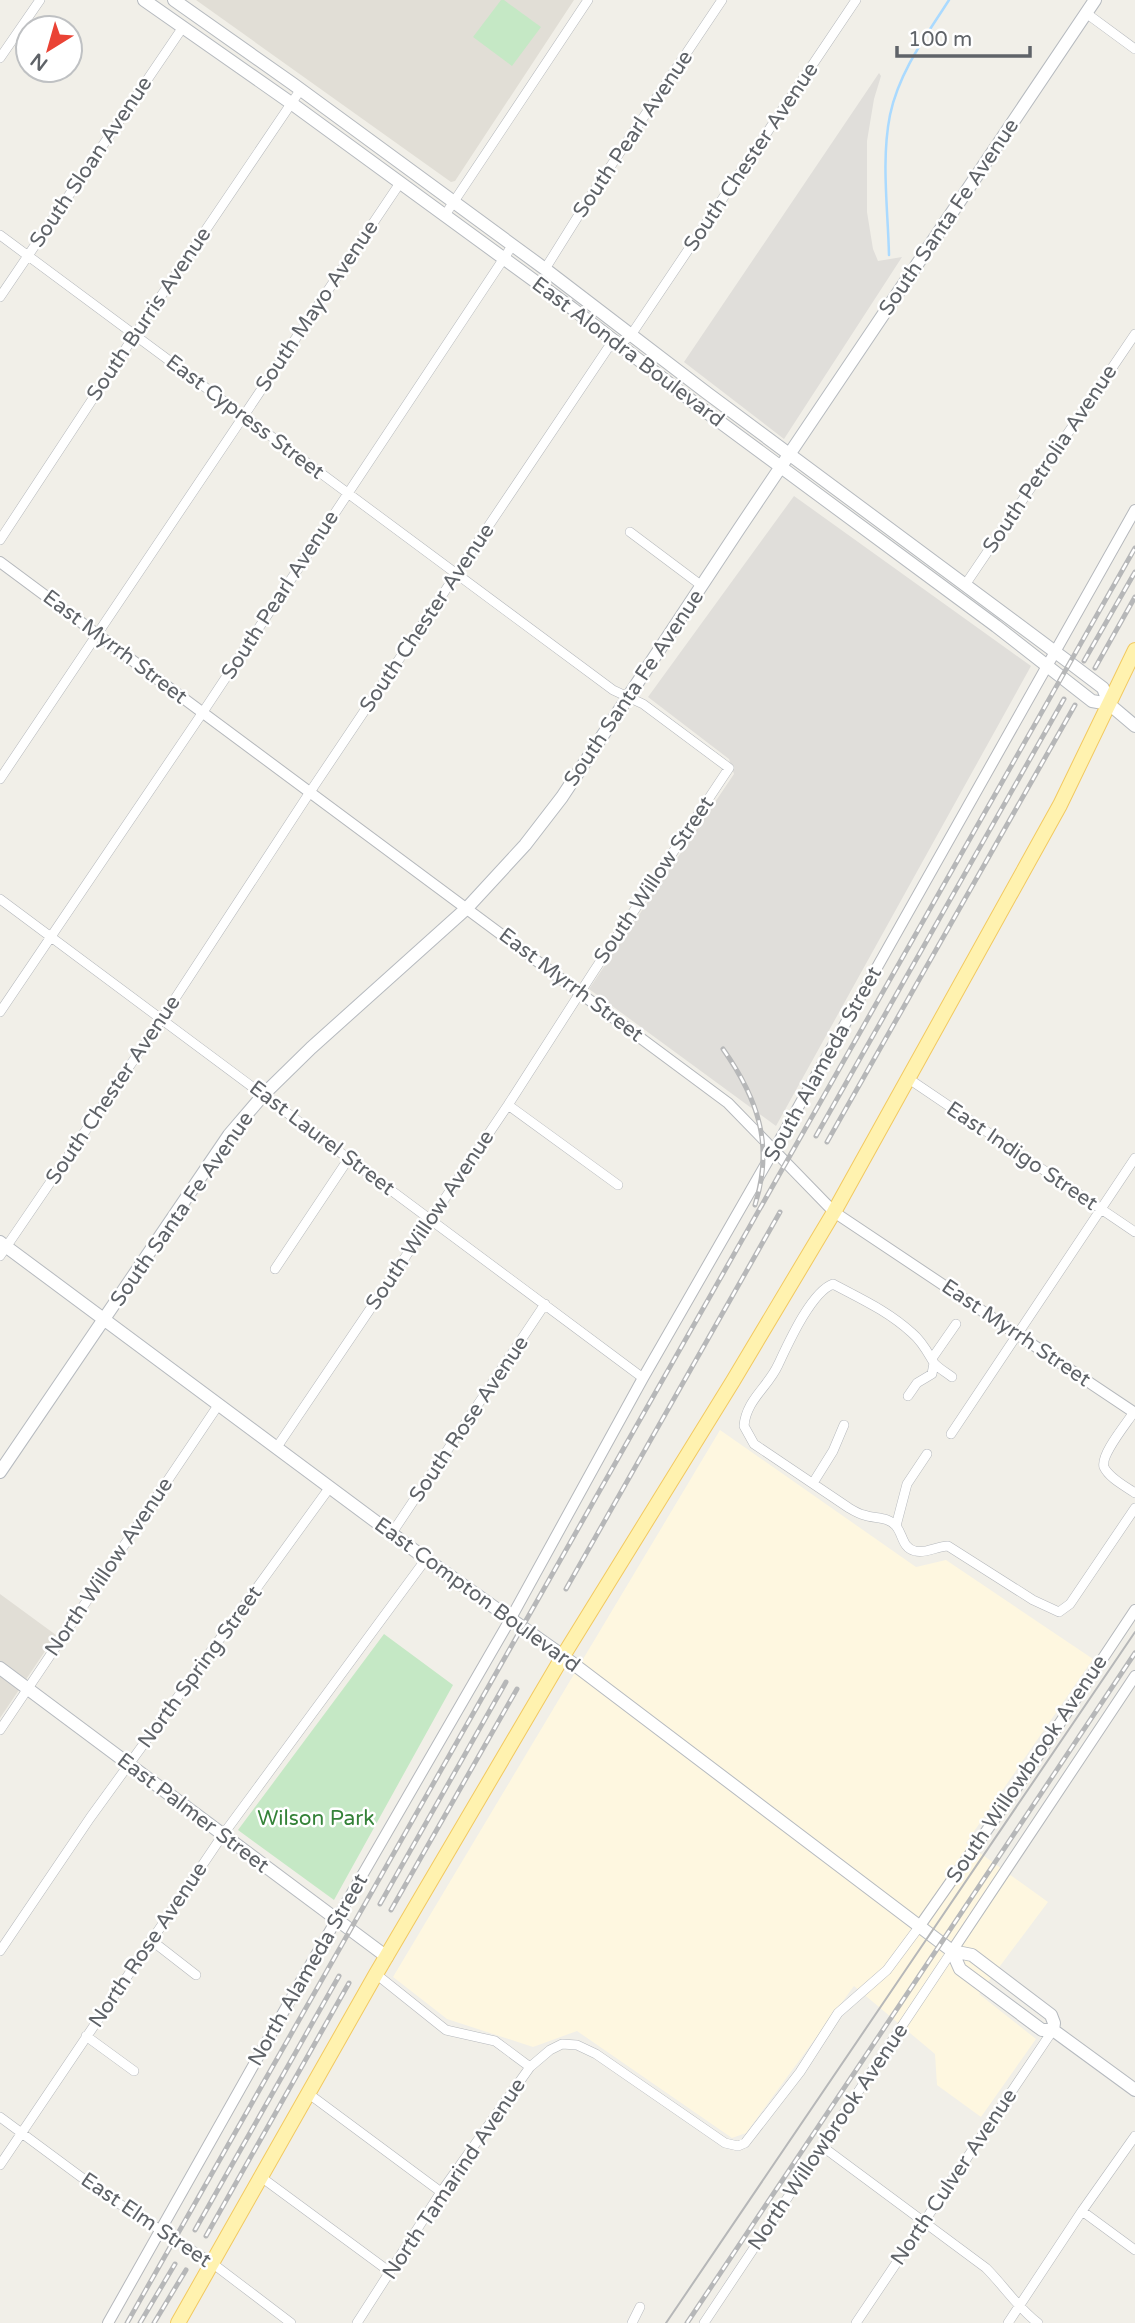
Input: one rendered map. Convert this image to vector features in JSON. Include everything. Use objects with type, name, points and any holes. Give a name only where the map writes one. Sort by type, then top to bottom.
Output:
[{"type":"main road","name":"East Alondra Boulevard","points":[[144,0],[504,258],[780,468],[1048,665],[1092,701],[1109,705],[1135,726]]},
{"type":"main road","name":"East Alondra Boulevard","points":[[174,0],[301,89],[545,269],[1103,688],[1109,705]]},
{"type":"main road","name":"South Santa Fe Avenue","points":[[0,1472],[229,1135],[264,1094],[312,1048],[467,908],[525,845],[555,806],[1095,0]]},
{"type":"main road","points":[[178,2323],[376,1975],[563,1656],[834,1212],[1060,805],[1135,649]]},
{"type":"main road","name":"East Compton Boulevard","points":[[2,1248],[219,1404],[426,1559],[563,1656],[951,1951]]},
{"type":"main road","name":"East Palmer Street","points":[[0,1668],[387,1957]]},
{"type":"main road","points":[[951,1951],[972,1955],[1051,2015],[1053,2030]]},
{"type":"main road","points":[[951,1951],[960,1969],[1042,2030],[1053,2030],[1135,2090]]},
{"type":"street","points":[[0,58],[40,0]]},
{"type":"street","points":[[445,215],[588,0]]},
{"type":"street","name":"South Pearl Avenue","points":[[545,269],[722,0]]},
{"type":"street","name":"South Chester Avenue","points":[[2,1248],[161,1020],[310,792],[608,348],[620,344],[631,335],[856,0]]},
{"type":"street","points":[[1086,13],[1135,49]]},
{"type":"street","name":"South Sloan Avenue","points":[[0,297],[183,27]]},
{"type":"street","name":"South Burris Avenue","points":[[0,540],[301,89]]},
{"type":"street","name":"South Mayo Avenue","points":[[0,779],[400,183]]},
{"type":"street","name":"East Cypress Street","points":[[0,236],[613,691],[643,704],[729,768]]},
{"type":"street","name":"South Pearl Avenue","points":[[0,1012],[512,246]]},
{"type":"street","name":"South Petrolia Avenue","points":[[965,585],[1135,334]]},
{"type":"street","name":"South Alameda Street","points":[[511,1618],[643,1378],[1135,510]]},
{"type":"street","points":[[630,532],[702,586]]},
{"type":"street","name":"East Myrrh Street","points":[[0,562],[728,1103],[834,1212],[1135,1412]]},
{"type":"street","name":"South Willow Street","points":[[580,992],[729,768]]},
{"type":"street","name":"East Laurel Street","points":[[0,899],[643,1378]]},
{"type":"street","name":"South Willow Avenue","points":[[277,1447],[508,1105],[580,992]]},
{"type":"street","name":"East Indigo Street","points":[[909,1079],[1135,1232]]},
{"type":"street","points":[[508,1105],[618,1185]]},
{"type":"street","points":[[275,1269],[349,1158]]},
{"type":"street","points":[[951,1434],[1135,1158]]},
{"type":"street","points":[[952,1377],[934,1360],[915,1335],[873,1304],[833,1284],[822,1290],[787,1343],[778,1366],[755,1396],[745,1416],[744,1426],[754,1444],[813,1483],[862,1515],[886,1519],[896,1526],[906,1545],[914,1551],[923,1552],[948,1546],[1033,1600],[1059,1612],[1070,1605],[1135,1508]]},
{"type":"street","name":"South Rose Avenue","points":[[392,1533],[545,1304]]},
{"type":"street","points":[[908,1395],[917,1383],[932,1374],[934,1360],[956,1324]]},
{"type":"street","name":"North Willow Avenue","points":[[0,1730],[219,1404]]},
{"type":"street","points":[[1135,1412],[1104,1457],[1104,1466],[1115,1479],[1135,1493]]},
{"type":"street","points":[[813,1483],[833,1451],[844,1424]]},
{"type":"street","points":[[896,1526],[907,1484],[927,1454]]},
{"type":"street","name":"North Spring Street","points":[[0,1951],[90,1818],[330,1487]]},
{"type":"street","name":"North Rose Avenue","points":[[0,2165],[222,1836],[426,1559]]},
{"type":"street","name":"South Willowbrook Avenue","points":[[919,1927],[1023,1780],[1135,1610]]},
{"type":"street","name":"North Alameda Street","points":[[108,2323],[511,1618]]},
{"type":"street","name":"South Willowbrook Avenue","points":[[951,1951],[1135,1676]]},
{"type":"street","name":"North Tamarind Avenue","points":[[357,2323],[441,2192],[530,2067],[551,2050],[562,2045],[577,2045],[596,2054],[724,2143],[738,2146],[745,2143],[800,2072],[838,2013],[887,1970],[919,1927]]},
{"type":"street","points":[[151,1940],[196,1975]]},
{"type":"street","name":"North Willowbrook Avenue","points":[[704,2323],[951,1951]]},
{"type":"street","points":[[376,1975],[446,2030],[495,2040],[530,2067]]},
{"type":"street","name":"North Culver Avenue","points":[[856,2323],[1053,2030]]},
{"type":"street","points":[[86,2036],[134,2071]]},
{"type":"street","points":[[309,2094],[441,2192]]},
{"type":"street","name":"East Elm Street","points":[[0,2118],[104,2193],[212,2263],[291,2323]]},
{"type":"street","points":[[1008,2323],[1135,2136]]},
{"type":"street","points":[[822,2147],[986,2268],[1019,2307],[1038,2323]]},
{"type":"street","points":[[261,2177],[390,2272]]},
{"type":"street","points":[[1082,2211],[1135,2250]]},
{"type":"street","points":[[632,2323],[640,2307]]},
{"type":"shaded area","points":[[196,0],[574,0],[455,181],[451,182]]},
{"type":"shaded area","points":[[879,73],[881,76],[867,141],[867,212],[873,249],[878,261],[902,257],[784,439],[684,362]]},
{"type":"shaded area","points":[[794,496],[1031,666],[776,1126],[589,989],[734,774],[729,759],[648,697]]},
{"type":"shaded area","points":[[720,1430],[916,1567],[946,1560],[1093,1659],[966,1843],[1048,1902],[979,1994],[1036,2039],[981,2117],[937,2085],[935,2054],[854,1986],[746,2133],[732,2138],[577,2031],[533,2047],[447,2019],[393,1977]]},
{"type":"shaded area","points":[[0,1594],[56,1635],[0,1718]]},
{"type":"green space","points":[[501,0],[541,27],[512,66],[473,37]]},
{"type":"green space","name":"Wilson Park","points":[[384,1634],[453,1685],[334,1900],[238,1830]]},
{"type":"waterway","points":[[889,255],[885,167],[890,115],[907,69],[949,0]]},
{"type":"tram line","points":[[666,2323],[1135,1632]]},
{"type":"railway","points":[[127,2323],[1135,548]]},
{"type":"railway","points":[[1084,661],[1135,572]]},
{"type":"railway","points":[[1095,668],[1135,597]]},
{"type":"railway","points":[[816,1136],[1064,699]]},
{"type":"railway","points":[[827,1142],[1075,705]]},
{"type":"railway","points":[[723,1049],[745,1086],[759,1123],[763,1162],[755,1205]]},
{"type":"railway","points":[[566,1589],[780,1212]]},
{"type":"railway","points":[[687,2323],[1135,1653]]},
{"type":"railway","points":[[380,1904],[506,1682]]},
{"type":"railway","points":[[391,1910],[517,1689]]},
{"type":"railway","points":[[195,2230],[339,1976]]},
{"type":"railway","points":[[206,2236],[349,1983]]},
{"type":"railway","points":[[140,2323],[175,2264]]},
{"type":"railway","points":[[154,2323],[186,2270]]}]
